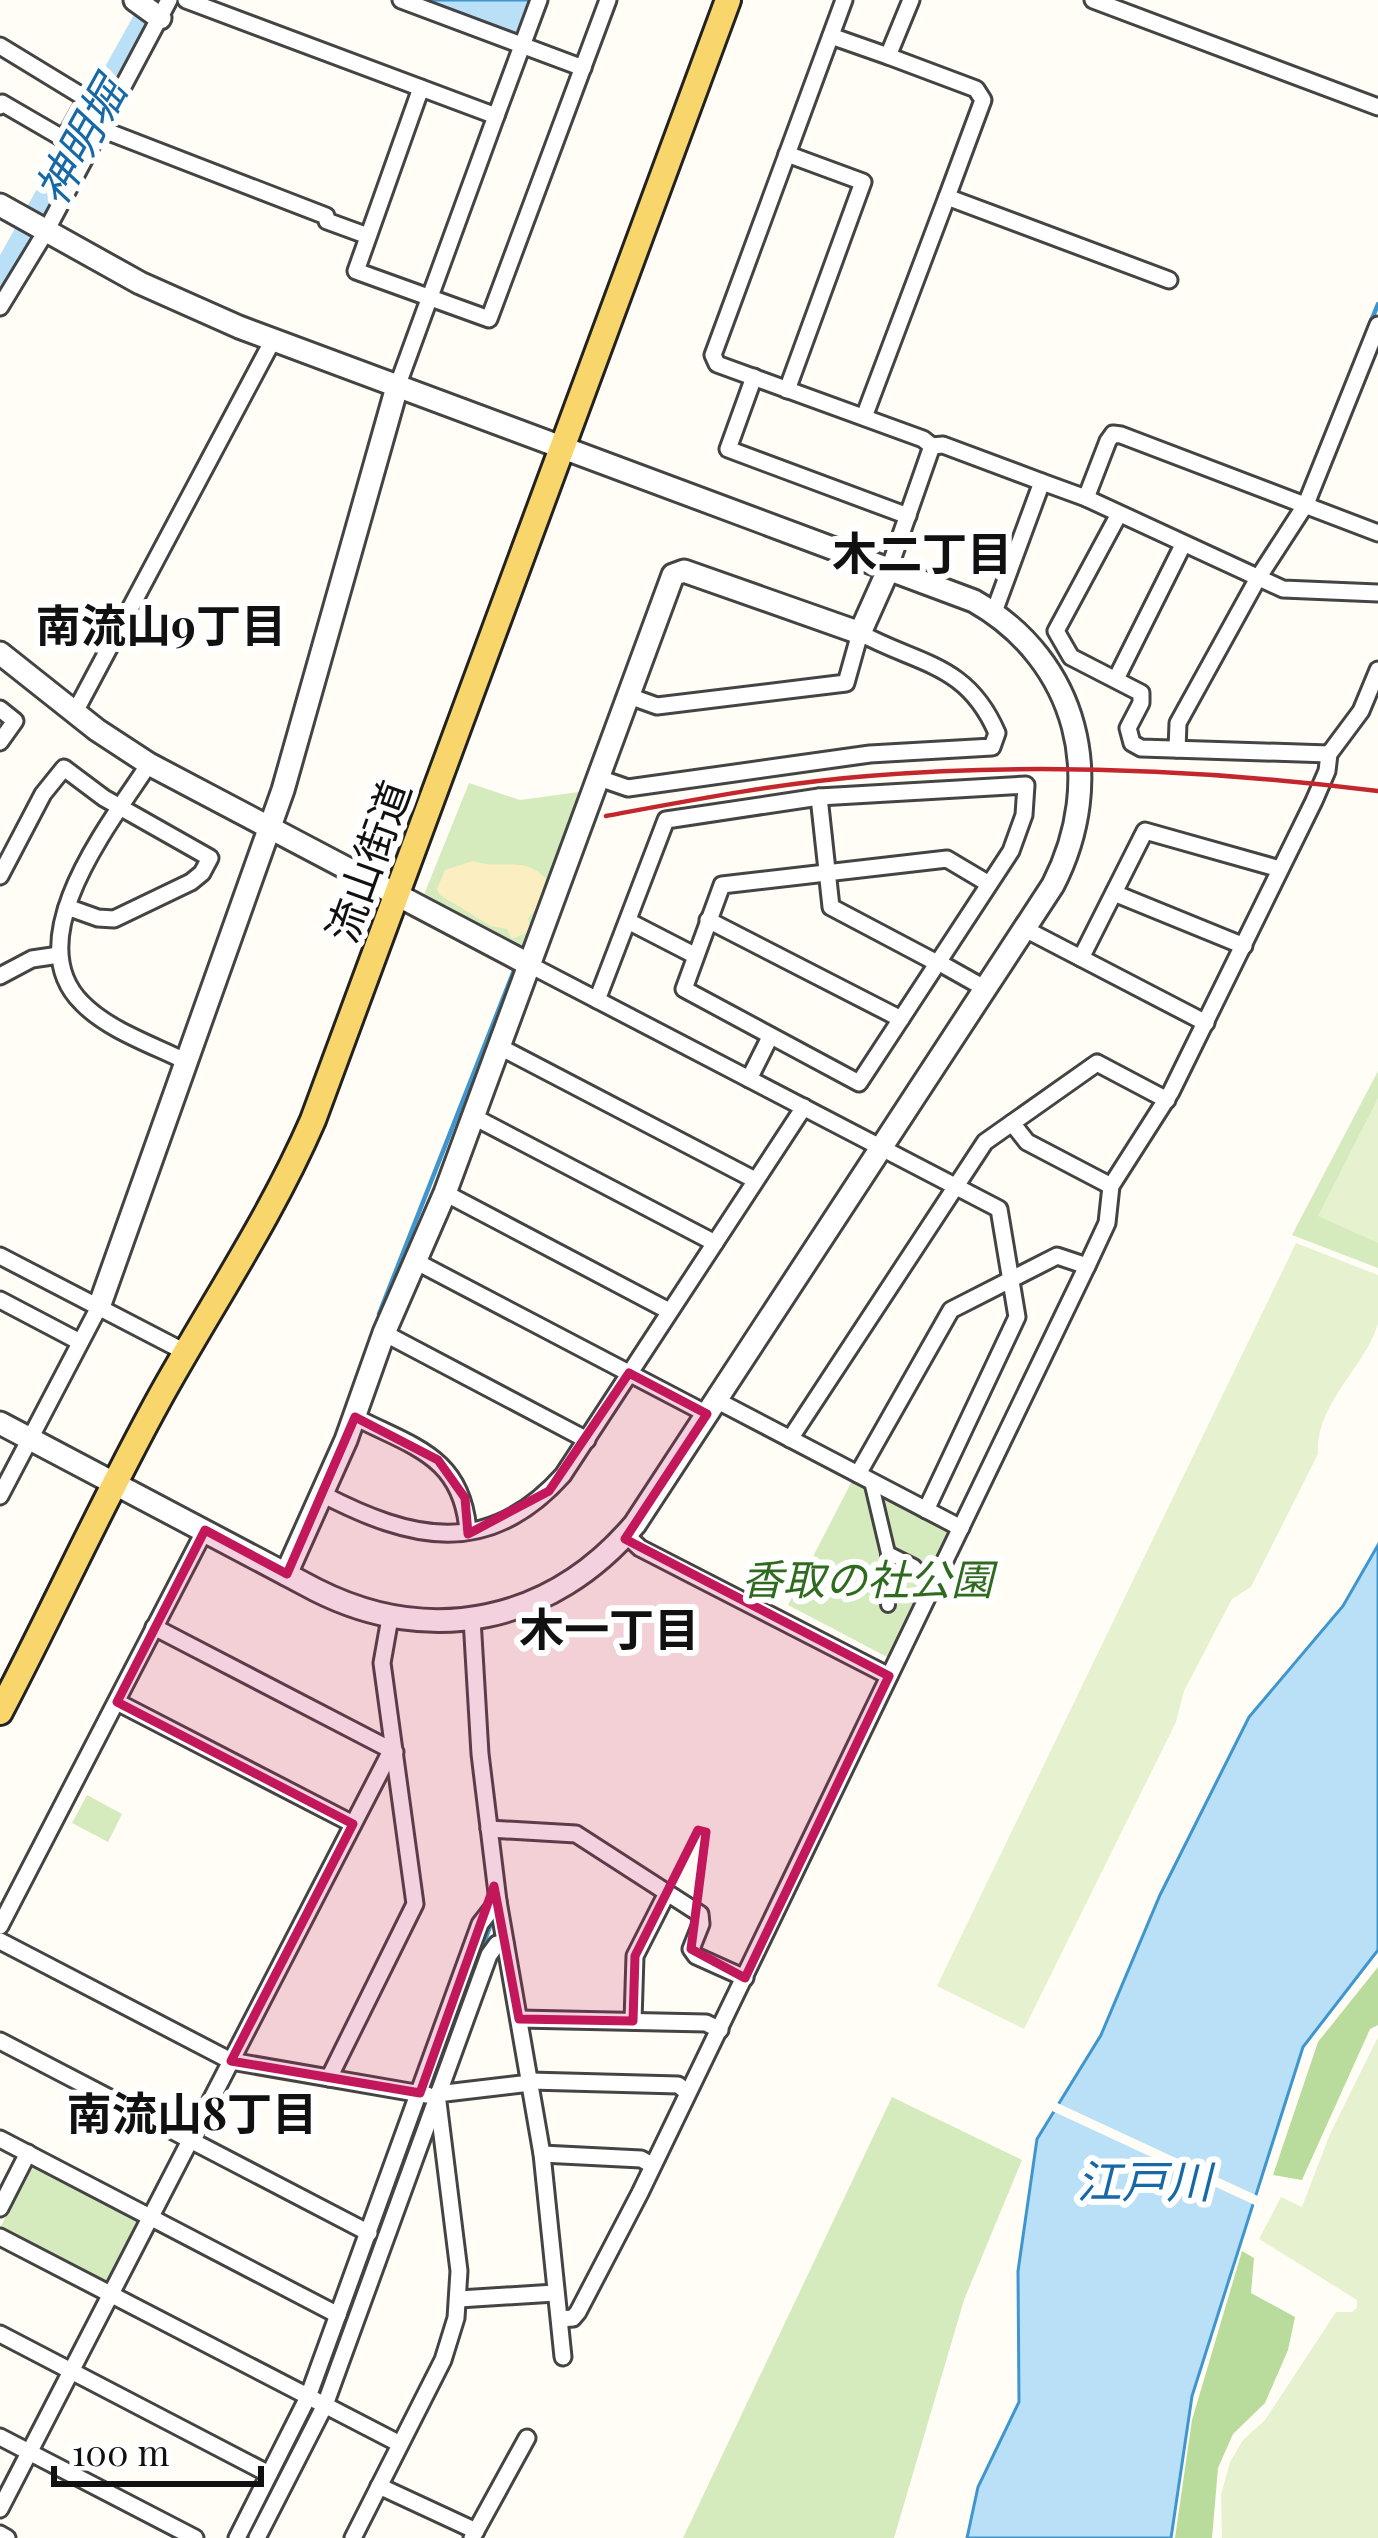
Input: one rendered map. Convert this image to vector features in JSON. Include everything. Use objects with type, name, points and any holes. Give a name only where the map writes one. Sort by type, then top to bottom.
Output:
[{"type":"main road","name":"流山街道","points":[[0,1712],[115,1483],[299,1152],[728,0]]},
{"type":"street","points":[[186,0],[496,116]]},
{"type":"street","points":[[401,0],[583,68]]},
{"type":"street","points":[[0,1496],[99,1307],[269,829],[397,387],[539,0]]},
{"type":"street","points":[[422,88],[356,271],[489,319],[608,0]]},
{"type":"street","points":[[844,0],[713,355],[717,364],[932,446],[1087,498],[1283,589],[1378,593]]},
{"type":"street","points":[[888,56],[911,0]]},
{"type":"street","points":[[1093,0],[1378,107]]},
{"type":"street","points":[[0,307],[37,228],[101,129],[152,7]]},
{"type":"street","points":[[830,36],[976,89],[983,100],[864,417]]},
{"type":"street","points":[[0,46],[85,102],[64,140],[0,106]]},
{"type":"street","points":[[101,129],[368,236]]},
{"type":"street","points":[[787,154],[863,182],[787,390]]},
{"type":"street","points":[[946,197],[1169,280]]},
{"type":"street","points":[[0,206],[176,300],[273,340],[954,590],[994,612],[1051,673],[1066,704],[1081,772],[1077,823],[1066,858],[1025,928],[626,1535],[602,1560],[564,1587],[472,1619],[390,1618],[350,1606],[0,1423]]},
{"type":"street","points":[[1177,749],[1178,723],[1258,578],[1306,504],[1378,325]]},
{"type":"street","points":[[76,712],[273,340]]},
{"type":"street","points":[[754,377],[728,449],[908,516]]},
{"type":"street","points":[[1087,498],[1113,434],[1378,533]]},
{"type":"street","points":[[629,695],[657,706],[846,683],[860,633],[890,566],[932,446]]},
{"type":"street","points":[[994,612],[1042,482]]},
{"type":"street","points":[[1119,514],[1056,631],[1071,657],[1141,693],[1128,728],[1132,743],[1141,748],[1329,754]]},
{"type":"street","points":[[1117,677],[1183,545]]},
{"type":"street","points":[[286,1574],[445,1193],[673,575],[678,572],[860,633],[953,674],[991,718],[997,733],[992,747],[870,754],[628,788],[599,778]]},
{"type":"street","points":[[0,653],[149,764],[999,1209],[1017,1317],[926,1510]]},
{"type":"street","points":[[560,2319],[574,2318],[578,2312],[746,1978],[1107,1223],[1111,1186],[1167,1100],[1328,771],[1329,754],[1360,711],[1378,670]]},
{"type":"street","points":[[0,709],[15,722],[0,742]]},
{"type":"street","points":[[149,764],[83,870],[59,934],[59,955],[67,984],[91,1012],[187,1062]]},
{"type":"street","points":[[0,876],[44,794],[64,768],[121,808],[210,858],[191,883],[114,919],[67,907]]},
{"type":"street","points":[[597,1000],[666,820],[819,797],[1026,785],[1016,841],[989,884],[859,1083],[688,993],[684,984],[722,885],[947,859],[989,884]]},
{"type":"street","points":[[819,797],[831,907],[986,989]]},
{"type":"street","points":[[1081,958],[1145,831],[1280,869]]},
{"type":"street","points":[[1114,893],[1244,946]]},
{"type":"street","points":[[707,920],[901,1019]]},
{"type":"street","points":[[628,921],[694,955]]},
{"type":"street","points":[[1025,928],[1206,1023]]},
{"type":"street","points":[[0,976],[32,959],[59,955]]},
{"type":"street","points":[[749,1079],[770,1037]]},
{"type":"street","points":[[500,1047],[755,1180]]},
{"type":"street","points":[[790,1439],[985,1142],[1097,1063],[1167,1100]]},
{"type":"street","points":[[322,1494],[401,1529],[442,1534],[503,1520],[537,1501],[563,1475],[587,1440],[804,1107]]},
{"type":"street","points":[[474,1117],[715,1243]]},
{"type":"street","points":[[1012,1123],[1027,1142],[1111,1186]]},
{"type":"street","points":[[445,1193],[670,1311]]},
{"type":"street","points":[[0,1256],[185,1352]]},
{"type":"street","points":[[888,1605],[888,1553],[864,1478],[951,1310],[1057,1256],[1087,1266]]},
{"type":"street","points":[[415,1262],[629,1372],[790,1439],[961,1528]]},
{"type":"street","points":[[0,1300],[80,1342]]},
{"type":"street","points":[[384,1334],[587,1440]]},
{"type":"street","points":[[355,1417],[438,1460],[465,1498],[468,1531]]},
{"type":"street","points":[[0,1926],[205,1530]]},
{"type":"street","points":[[626,1535],[640,1547],[889,1676]]},
{"type":"street","points":[[888,1553],[914,1566],[933,1589]]},
{"type":"street","points":[[329,2078],[415,1904],[382,1663],[390,1618]]},
{"type":"street","points":[[472,1619],[489,1829],[542,2154],[562,2357]]},
{"type":"street","points":[[154,1627],[393,1752]]},
{"type":"street","points":[[117,1702],[353,1824]]},
{"type":"street","points":[[0,2509],[393,1752]]},
{"type":"street","points":[[489,1829],[576,1834],[700,1914],[691,1949],[696,1956],[746,1978]]},
{"type":"street","points":[[633,2020],[635,1956],[667,1892]]},
{"type":"street","points":[[257,2538],[325,2405],[431,2095],[480,1924],[498,1901]]},
{"type":"street","points":[[0,1941],[231,2061],[431,2095],[530,2082],[678,2085],[686,2091]]},
{"type":"street","points":[[237,2538],[308,2397],[369,2233],[489,1955],[497,1944],[505,1943]]},
{"type":"street","points":[[519,2019],[633,2020],[706,2024],[720,2030]]},
{"type":"street","points":[[0,2041],[369,2233]]},
{"type":"street","points":[[353,2538],[443,2360],[459,2299],[454,2220],[431,2095]]},
{"type":"street","points":[[0,2139],[338,2315]]},
{"type":"street","points":[[0,2208],[28,2153]]},
{"type":"street","points":[[542,2154],[641,2159],[652,2165]]},
{"type":"street","points":[[0,2237],[400,2444]]},
{"type":"street","points":[[459,2299],[555,2294]]},
{"type":"street","points":[[0,2334],[269,2474]]},
{"type":"street","points":[[0,2437],[195,2538]]},
{"type":"street","points":[[380,2486],[474,2535],[527,2438]]},
{"type":"highlighted area","points":[[629,1373],[707,1414],[625,1539],[889,1676],[745,1978],[691,1949],[706,1832],[698,1830],[635,1956],[633,2021],[519,2019],[494,1886],[420,2093],[231,2061],[353,1824],[117,1702],[205,1530],[287,1574],[355,1417],[438,1460],[465,1498],[468,1534],[549,1491]]},
{"type":"green space","points":[[469,783],[520,800],[586,791],[529,945],[521,948],[423,897]]},
{"type":"green space","points":[[1378,1071],[1378,1268],[1292,1235]]},
{"type":"green space","points":[[1378,1098],[1378,1243],[1318,1216]]},
{"type":"green space","points":[[1296,1243],[1378,1275],[1378,1323],[1324,1418],[1318,1454],[1251,1587],[1232,1599],[1184,1691],[1176,1722],[1024,2029],[937,1986]]},
{"type":"green space","name":"香取の社公園","points":[[853,1479],[954,1532],[904,1634],[887,1657],[788,1605]]},
{"type":"green space","points":[[87,1795],[122,1814],[108,1842],[72,1823]]},
{"type":"green space","points":[[1378,1967],[1378,2025],[1370,2029],[1302,2180],[1273,2175],[1318,2042]]},
{"type":"green space","points":[[1378,2037],[1378,2538],[1222,2538],[1221,2495],[1230,2462],[1243,2440],[1265,2420],[1336,2312],[1357,2308],[1357,2300],[1259,2239],[1281,2197],[1302,2207],[1330,2134]]},
{"type":"green space","points":[[892,2097],[1022,2160],[964,2300],[894,2538],[683,2538]]},
{"type":"green space","points":[[33,2162],[140,2220],[107,2287],[0,2228]]},
{"type":"green space","points":[[1242,2251],[1254,2258],[1251,2293],[1295,2317],[1288,2350],[1265,2403],[1233,2434],[1218,2468],[1212,2538],[1175,2538],[1192,2420]]},
{"type":"sand","points":[[473,861],[530,867],[547,880],[528,918],[531,931],[512,939],[507,929],[491,926],[440,895],[437,889],[445,870]]},
{"type":"water","points":[[424,0],[531,0],[514,35]]},
{"type":"water","name":"江戸川","points":[[1378,1545],[1378,1950],[1303,2047],[1192,2396],[1171,2538],[967,2538],[978,2487],[1019,2402],[1018,2271],[1037,2139],[1101,2035],[1160,1895],[1249,1717],[1343,1606]]},
{"type":"pier","points":[[1053,2101],[1262,2198],[1259,2207],[1048,2109]]},
{"type":"waterway","name":"神明堀","points":[[0,280],[156,0]]},
{"type":"waterway","points":[[1367,331],[1378,304]]},
{"type":"waterway","points":[[522,952],[535,918]]},
{"type":"waterway","points":[[379,1314],[515,968]]},
{"type":"waterway","points":[[397,2184],[493,1918]]},
{"type":"railway","points":[[606,816],[802,783],[996,769],[1187,773],[1378,791]]},
{"type":"district","name":"木二丁目","points":[[922,551]]},
{"type":"district","name":"南流山9丁目","points":[[161,623]]},
{"type":"district","name":"木一丁目","points":[[609,1627]]},
{"type":"district","name":"南流山8丁目","points":[[192,2111]]}]
